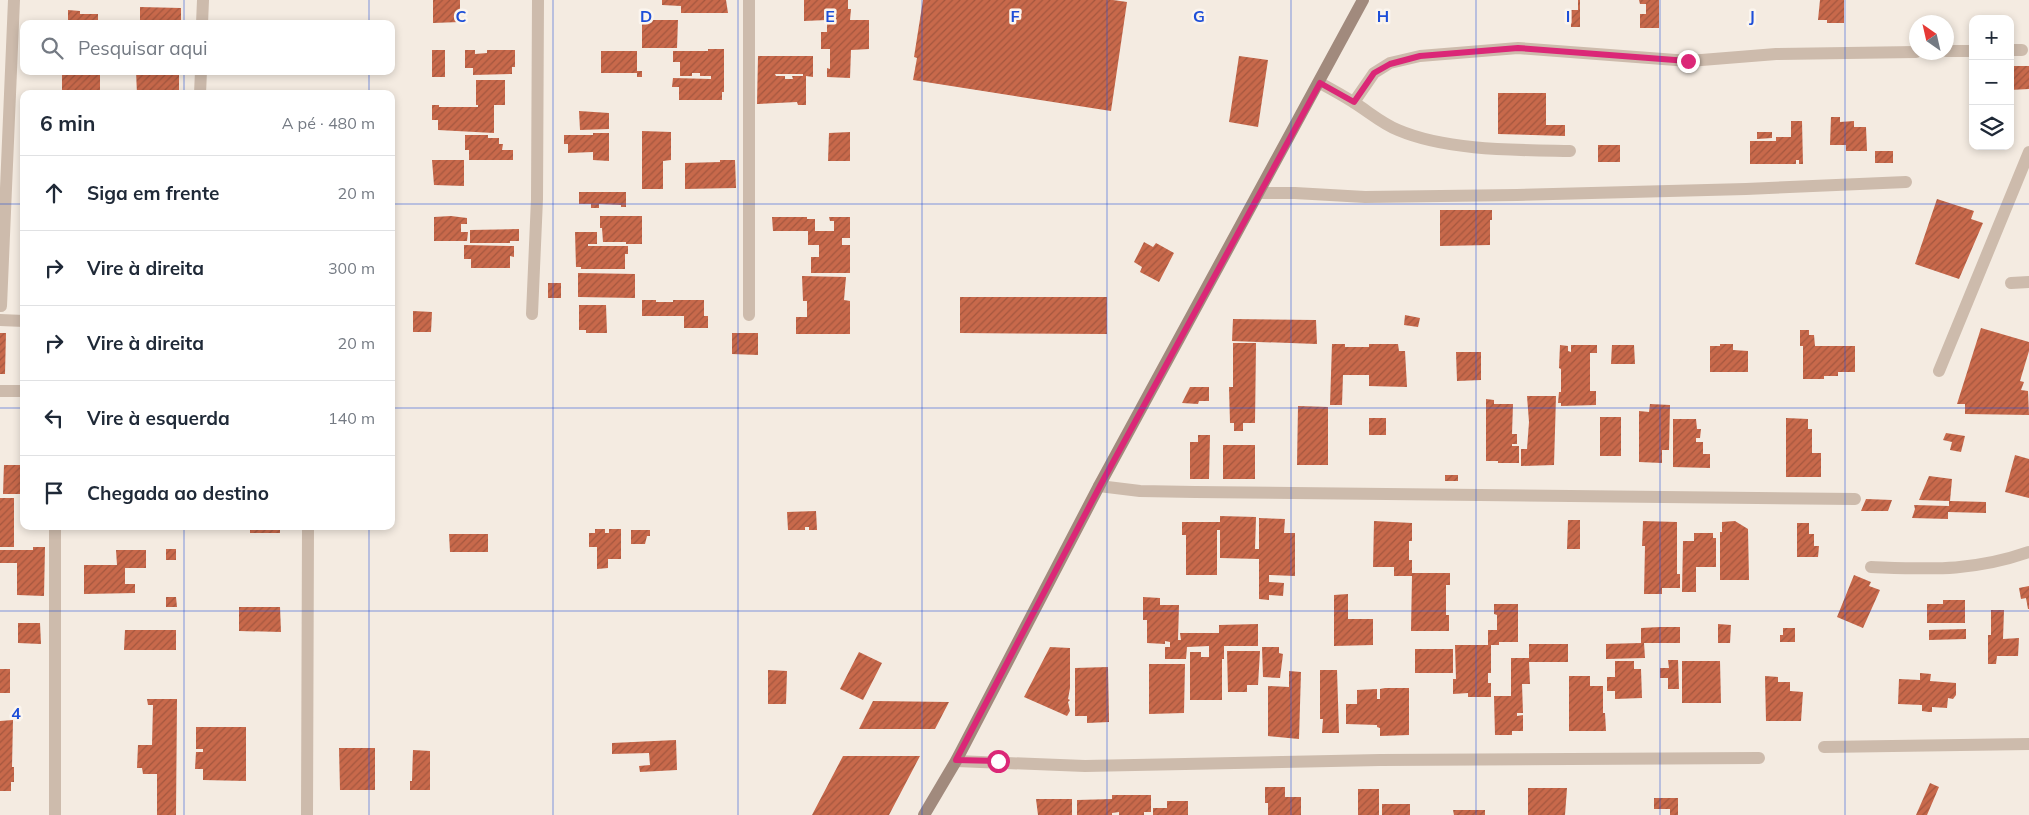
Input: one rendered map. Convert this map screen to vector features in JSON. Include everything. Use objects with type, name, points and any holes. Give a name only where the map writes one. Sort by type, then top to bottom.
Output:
[{"type":"street","points":[[1,306],[14,0]]},
{"type":"street","points":[[202,20],[203,0]]},
{"type":"street","points":[[532,314],[538,199],[538,0]]},
{"type":"street","points":[[749,0],[749,315]]},
{"type":"street","points":[[924,815],[956,760],[1100,486],[1320,83],[1363,0]]},
{"type":"street","points":[[1354,102],[1374,73],[1390,64],[1420,56],[1518,48],[1688,61],[1776,54],[1909,52]]},
{"type":"street","points":[[1954,51],[1969,51]]},
{"type":"street","points":[[200,90],[201,75]]},
{"type":"street","points":[[1320,83],[1354,102],[1381,121],[1416,136],[1458,144],[1502,149],[1570,152]]},
{"type":"street","points":[[1939,371],[2029,152]]},
{"type":"street","points":[[1259,194],[1303,193],[1365,197],[1517,195],[1746,190],[1906,182]]},
{"type":"street","points":[[2011,283],[2029,282]]},
{"type":"street","points":[[0,320],[20,321]]},
{"type":"street","points":[[0,390],[20,391]]},
{"type":"street","points":[[1100,486],[1140,491],[1195,492],[1855,499]]},
{"type":"street","points":[[55,815],[56,530]]},
{"type":"street","points":[[307,815],[308,530]]},
{"type":"street","points":[[1871,568],[1958,569],[1994,563],[2029,552]]},
{"type":"street","points":[[1824,747],[2029,744]]},
{"type":"street","points":[[956,760],[1085,766],[1390,760],[1759,758]]},
{"type":"building","points":[[433,0],[460,0],[460,22],[433,23]]},
{"type":"building","points":[[662,0],[726,0],[728,13],[681,13],[681,6],[662,5]]},
{"type":"building","points":[[804,0],[848,0],[848,9],[851,9],[850,20],[869,20],[869,49],[851,50],[850,78],[827,77],[827,68],[830,69],[830,49],[821,49],[821,32],[827,32],[827,20],[804,21]]},
{"type":"building","points":[[923,0],[1113,0],[1127,2],[1111,111],[913,80],[917,58],[914,57]]},
{"type":"building","points":[[1578,0],[1580,0],[1580,27],[1571,27],[1571,10],[1578,10]]},
{"type":"building","points":[[1639,0],[1659,0],[1659,28],[1640,28],[1640,14],[1646,14],[1646,4],[1640,4]]},
{"type":"building","points":[[1820,0],[1844,0],[1844,23],[1827,23],[1827,20],[1818,20]]},
{"type":"building","points":[[140,7],[181,8],[181,20],[140,20]]},
{"type":"building","points":[[68,10],[80,11],[80,14],[98,14],[98,20],[68,20]]},
{"type":"building","points":[[642,20],[678,20],[677,48],[642,48]]},
{"type":"building","points":[[708,49],[724,49],[724,92],[722,92],[722,100],[679,100],[679,87],[672,87],[673,78],[711,79],[711,76],[700,76],[700,73],[692,73],[692,76],[680,76],[680,62],[673,62],[673,51],[708,51]]},
{"type":"building","points":[[432,50],[445,50],[445,77],[432,77]]},
{"type":"building","points":[[465,50],[475,50],[475,54],[487,53],[487,50],[515,50],[515,67],[512,67],[512,74],[473,75],[473,68],[465,68]]},
{"type":"building","points":[[601,51],[637,51],[637,71],[642,71],[642,77],[637,77],[637,73],[601,73]]},
{"type":"building","points":[[758,56],[813,56],[813,77],[806,76],[806,105],[798,105],[797,102],[757,104]],"holes":[[[775,74],[803,74],[803,76],[792,76],[793,79],[785,79],[785,76],[776,76]]]},
{"type":"building","points":[[1239,56],[1268,60],[1258,127],[1229,122]]},
{"type":"building","points":[[2014,66],[2029,66],[2029,89],[2014,90]]},
{"type":"building","points":[[62,75],[100,75],[100,90],[62,90]]},
{"type":"building","points":[[136,75],[179,75],[179,90],[137,90]]},
{"type":"building","points":[[476,80],[505,80],[505,105],[494,105],[494,133],[438,130],[438,120],[432,120],[432,105],[439,105],[439,107],[478,107],[476,105]]},
{"type":"building","points":[[1498,93],[1546,93],[1546,125],[1565,125],[1565,136],[1498,134]]},
{"type":"building","points":[[579,111],[609,113],[609,129],[580,130]]},
{"type":"building","points":[[1831,117],[1840,117],[1840,122],[1854,121],[1854,127],[1866,127],[1867,151],[1846,151],[1846,145],[1830,145]]},
{"type":"building","points":[[1791,121],[1802,121],[1803,164],[1799,164],[1799,160],[1796,160],[1796,164],[1750,164],[1750,141],[1776,141],[1776,137],[1791,137]]},
{"type":"building","points":[[642,131],[671,132],[671,160],[663,161],[663,189],[642,189]]},
{"type":"building","points":[[850,132],[850,161],[828,161],[829,133]]},
{"type":"building","points":[[1757,132],[1772,132],[1772,138],[1757,139]]},
{"type":"building","points":[[593,133],[609,133],[609,161],[593,160],[593,152],[568,153],[568,144],[564,144],[564,135],[593,135]]},
{"type":"building","points":[[465,135],[488,135],[488,138],[499,138],[499,144],[503,144],[502,150],[513,150],[513,160],[469,160],[469,150],[465,150]]},
{"type":"building","points":[[1598,145],[1620,145],[1620,162],[1598,162]]},
{"type":"building","points":[[1875,151],[1893,151],[1893,163],[1875,163]]},
{"type":"building","points":[[432,160],[464,160],[464,186],[434,185]]},
{"type":"building","points":[[720,160],[735,160],[736,188],[685,189],[685,163],[720,162]]},
{"type":"building","points":[[579,192],[626,192],[626,207],[599,204],[599,208],[591,208],[591,204],[579,204]]},
{"type":"building","points":[[1937,199],[1974,211],[1971,219],[1983,223],[1959,279],[1915,264]]},
{"type":"building","points":[[1440,210],[1492,210],[1490,245],[1440,246]]},
{"type":"building","points":[[451,216],[467,218],[467,224],[461,224],[461,232],[468,232],[467,241],[434,241],[434,217]]},
{"type":"building","points":[[600,216],[642,216],[642,244],[603,242]]},
{"type":"building","points":[[772,217],[807,217],[807,219],[815,219],[815,231],[834,231],[834,221],[830,221],[829,217],[850,217],[850,238],[842,238],[842,245],[850,245],[850,273],[811,273],[811,257],[819,257],[819,245],[808,245],[808,231],[773,231]]},
{"type":"building","points":[[519,229],[519,241],[510,241],[510,243],[470,243],[470,230]]},
{"type":"building","points":[[575,232],[597,232],[597,244],[588,244],[588,246],[628,246],[628,254],[625,254],[625,269],[581,269],[581,267],[576,267]]},
{"type":"building","points":[[1144,242],[1153,247],[1156,243],[1174,253],[1159,282],[1140,272],[1142,267],[1134,262]]},
{"type":"building","points":[[464,245],[514,246],[514,257],[510,256],[510,268],[471,268],[471,259],[464,259]]},
{"type":"building","points":[[578,273],[635,274],[635,298],[578,297]]},
{"type":"building","points":[[802,276],[846,277],[844,300],[850,301],[850,334],[796,334],[796,317],[807,317],[807,301],[803,301]]},
{"type":"building","points":[[548,283],[561,283],[561,298],[548,298]]},
{"type":"building","points":[[960,297],[1107,297],[1107,334],[960,333]]},
{"type":"building","points":[[642,300],[673,302],[673,300],[704,300],[704,316],[708,316],[708,328],[684,328],[684,316],[642,316]]},
{"type":"building","points":[[579,305],[606,305],[607,333],[586,333],[586,330],[579,330]]},
{"type":"building","points":[[413,311],[432,312],[431,332],[413,332]]},
{"type":"building","points":[[1405,315],[1420,318],[1418,327],[1404,325]]},
{"type":"building","points":[[1233,319],[1316,320],[1317,344],[1232,341]]},
{"type":"building","points":[[1981,328],[2029,342],[2029,351],[2020,381],[2024,382],[2021,390],[2028,391],[2029,415],[1965,414],[1965,404],[1957,404]]},
{"type":"building","points":[[1800,330],[1809,330],[1809,335],[1814,335],[1815,346],[1855,346],[1855,372],[1838,372],[1838,376],[1824,376],[1824,379],[1803,379],[1803,346],[1800,346]]},
{"type":"building","points":[[0,333],[6,333],[5,374],[0,374]]},
{"type":"building","points":[[732,333],[758,333],[758,355],[732,354]]},
{"type":"building","points":[[1233,343],[1256,343],[1255,423],[1243,423],[1243,431],[1234,431],[1234,423],[1230,423],[1229,387],[1233,387]]},
{"type":"building","points":[[1332,344],[1345,344],[1345,347],[1369,347],[1369,344],[1398,344],[1399,351],[1405,351],[1407,387],[1369,386],[1369,375],[1343,375],[1342,405],[1330,405]]},
{"type":"building","points":[[1720,344],[1733,344],[1733,350],[1748,351],[1748,372],[1710,372],[1710,346],[1720,346]]},
{"type":"building","points":[[1560,345],[1568,346],[1568,351],[1571,352],[1571,345],[1597,345],[1597,353],[1590,353],[1590,391],[1596,391],[1596,405],[1561,406],[1561,403],[1558,403],[1559,392],[1561,392]]},
{"type":"building","points":[[1612,345],[1634,345],[1635,364],[1611,364]]},
{"type":"building","points":[[1456,352],[1481,352],[1481,380],[1457,381]]},
{"type":"building","points":[[1190,387],[1209,387],[1209,401],[1199,401],[1198,404],[1182,403]]},
{"type":"building","points":[[1527,396],[1556,396],[1554,465],[1521,466],[1521,449],[1527,449],[1529,422]]},
{"type":"building","points":[[1486,399],[1494,400],[1494,404],[1513,404],[1512,434],[1517,434],[1517,444],[1512,444],[1512,446],[1519,446],[1519,463],[1486,461]]},
{"type":"building","points":[[1650,404],[1670,405],[1669,450],[1662,450],[1662,463],[1639,462],[1639,411],[1649,412]]},
{"type":"building","points":[[1298,406],[1328,407],[1328,465],[1297,465]]},
{"type":"building","points":[[1600,417],[1621,417],[1621,456],[1600,456]]},
{"type":"building","points":[[1369,418],[1386,418],[1386,435],[1369,435]]},
{"type":"building","points":[[1786,418],[1808,419],[1808,429],[1812,429],[1812,453],[1821,453],[1821,477],[1786,477]]},
{"type":"building","points":[[1673,419],[1696,419],[1697,429],[1701,429],[1700,438],[1696,438],[1696,442],[1703,442],[1703,454],[1710,454],[1710,468],[1673,467]]},
{"type":"building","points":[[1946,433],[1965,436],[1961,452],[1950,450],[1952,442],[1943,440]]},
{"type":"building","points":[[1198,435],[1210,435],[1209,479],[1190,479],[1190,442],[1198,442]]},
{"type":"building","points":[[1223,445],[1255,445],[1255,479],[1223,479]]},
{"type":"building","points":[[2015,455],[2029,459],[2029,498],[2005,492]]},
{"type":"building","points":[[4,465],[20,465],[20,494],[3,494]]},
{"type":"building","points":[[1445,475],[1458,475],[1458,481],[1445,481]]},
{"type":"building","points":[[1929,476],[1952,479],[1950,501],[1986,502],[1986,513],[1948,512],[1948,519],[1912,518],[1915,509],[1914,505],[1949,506],[1949,501],[1919,500]]},
{"type":"building","points":[[0,498],[14,498],[14,547],[0,547]]},
{"type":"building","points":[[1866,499],[1892,500],[1888,511],[1861,511]]},
{"type":"building","points":[[816,511],[817,530],[809,530],[809,527],[805,527],[805,530],[788,530],[787,512]]},
{"type":"building","points":[[1220,516],[1256,517],[1255,549],[1259,549],[1259,518],[1285,519],[1284,533],[1295,533],[1295,576],[1269,575],[1269,582],[1284,583],[1283,596],[1269,595],[1269,600],[1259,599],[1259,559],[1220,558],[1220,530],[1217,530],[1217,575],[1186,575],[1186,535],[1182,535],[1182,522],[1220,522]]},
{"type":"building","points":[[1568,520],[1580,520],[1580,549],[1567,549]]},
{"type":"building","points":[[1374,521],[1412,523],[1412,541],[1409,541],[1409,560],[1412,560],[1412,573],[1450,573],[1450,585],[1446,585],[1446,615],[1449,615],[1449,631],[1411,631],[1412,576],[1394,576],[1394,567],[1373,567]]},
{"type":"building","points":[[1643,521],[1677,522],[1677,574],[1680,574],[1680,588],[1662,588],[1662,594],[1644,594],[1645,546],[1642,546]]},
{"type":"building","points":[[1735,521],[1748,529],[1749,580],[1720,580],[1720,532],[1722,532],[1722,522]]},
{"type":"building","points":[[1797,523],[1809,523],[1809,534],[1814,534],[1814,546],[1819,546],[1818,557],[1797,557]]},
{"type":"building","points":[[595,529],[605,529],[605,533],[609,533],[609,529],[621,529],[621,559],[608,559],[608,568],[597,569],[597,547],[589,547],[589,533],[595,533]]},
{"type":"building","points":[[250,530],[280,530],[280,533],[250,533]]},
{"type":"building","points":[[631,530],[650,530],[650,536],[647,536],[645,544],[631,544]]},
{"type":"building","points":[[1694,533],[1713,533],[1713,538],[1716,538],[1716,567],[1696,567],[1696,592],[1682,592],[1683,541],[1694,541]]},
{"type":"building","points":[[449,534],[488,534],[488,552],[450,552]]},
{"type":"building","points":[[33,547],[45,547],[44,596],[17,595],[17,563],[0,563],[0,550],[33,550]]},
{"type":"building","points":[[166,549],[176,549],[176,560],[166,560]]},
{"type":"building","points":[[116,550],[146,550],[146,568],[125,568],[125,584],[135,584],[135,593],[84,594],[84,565],[117,565]]},
{"type":"building","points":[[1854,575],[1871,582],[1869,586],[1880,590],[1863,628],[1837,617]]},
{"type":"building","points":[[2029,586],[2028,609],[2026,598],[2021,599],[2019,588]]},
{"type":"building","points":[[1348,594],[1348,619],[1373,619],[1373,645],[1334,646],[1334,595]]},
{"type":"building","points":[[166,597],[176,597],[177,607],[166,607]]},
{"type":"building","points":[[1143,597],[1160,598],[1160,605],[1179,605],[1178,640],[1181,640],[1180,633],[1219,633],[1219,625],[1258,624],[1258,646],[1224,646],[1224,659],[1222,659],[1222,700],[1190,700],[1190,652],[1201,652],[1201,657],[1209,657],[1209,646],[1187,647],[1186,659],[1165,659],[1165,647],[1170,647],[1170,642],[1165,641],[1165,644],[1147,643],[1147,620],[1143,620]]},
{"type":"building","points":[[1943,600],[1965,600],[1965,623],[1927,623],[1927,604],[1943,604]]},
{"type":"building","points":[[1494,604],[1518,604],[1518,642],[1499,642],[1499,645],[1491,645],[1491,673],[1488,673],[1488,683],[1491,683],[1491,697],[1468,697],[1468,693],[1453,694],[1453,679],[1456,679],[1455,645],[1488,645],[1488,630],[1497,630],[1497,615],[1494,614]]},
{"type":"building","points":[[239,607],[280,607],[281,632],[239,631]]},
{"type":"building","points":[[1991,610],[2004,610],[2003,639],[2019,638],[2018,656],[1997,656],[1996,664],[1988,664],[1988,635],[1991,635]]},
{"type":"building","points":[[18,623],[40,623],[41,644],[18,643]]},
{"type":"building","points":[[1718,624],[1731,625],[1730,643],[1718,643]]},
{"type":"building","points":[[1680,627],[1680,643],[1644,643],[1645,658],[1606,659],[1606,644],[1641,643],[1641,628]]},
{"type":"building","points":[[1783,628],[1795,628],[1795,642],[1780,642]]},
{"type":"building","points":[[1966,629],[1966,639],[1929,640],[1929,630]]},
{"type":"building","points":[[125,630],[176,630],[176,650],[124,650]]},
{"type":"building","points":[[1529,644],[1568,644],[1568,662],[1529,662],[1530,684],[1522,684],[1523,713],[1517,713],[1517,716],[1523,715],[1523,731],[1512,731],[1512,735],[1495,735],[1494,696],[1511,696],[1511,658],[1529,658]]},
{"type":"building","points":[[1050,647],[1070,648],[1070,688],[1068,699],[1070,700],[1068,702],[1070,711],[1067,716],[1024,697]]},
{"type":"building","points":[[1262,647],[1279,647],[1279,653],[1283,654],[1280,678],[1263,677]]},
{"type":"building","points":[[1415,649],[1453,649],[1453,673],[1415,673]]},
{"type":"building","points":[[1227,651],[1260,651],[1258,685],[1247,685],[1247,692],[1228,692]]},
{"type":"building","points":[[859,652],[882,663],[863,700],[840,689]]},
{"type":"building","points":[[1668,660],[1678,660],[1679,689],[1668,689],[1668,678],[1660,678],[1660,668],[1669,668]]},
{"type":"building","points":[[1615,661],[1634,661],[1634,669],[1641,669],[1642,698],[1615,699],[1615,691],[1607,691],[1607,677],[1615,677]]},
{"type":"building","points":[[1682,661],[1720,661],[1721,703],[1682,703]]},
{"type":"building","points":[[1149,664],[1185,664],[1184,713],[1149,714]]},
{"type":"building","points":[[1108,667],[1109,722],[1087,723],[1087,716],[1075,716],[1075,668]]},
{"type":"building","points":[[0,669],[10,669],[10,693],[0,693]]},
{"type":"building","points":[[768,670],[787,671],[786,704],[768,704]]},
{"type":"building","points":[[1320,670],[1337,670],[1339,733],[1322,733],[1323,719],[1320,719]]},
{"type":"building","points":[[1289,671],[1301,672],[1299,739],[1268,736],[1268,686],[1289,687]]},
{"type":"building","points":[[1920,673],[1931,674],[1930,681],[1956,683],[1956,695],[1953,699],[1948,698],[1947,708],[1932,707],[1932,712],[1929,712],[1922,711],[1922,705],[1898,704],[1899,679],[1920,680]]},
{"type":"building","points":[[1569,676],[1590,676],[1590,686],[1603,686],[1603,713],[1605,713],[1606,731],[1569,731]]},
{"type":"building","points":[[1765,676],[1778,677],[1778,682],[1790,682],[1790,691],[1803,692],[1801,721],[1766,721]]},
{"type":"building","points":[[1409,688],[1409,735],[1380,736],[1380,728],[1377,725],[1346,724],[1346,704],[1357,704],[1357,690],[1377,689],[1377,699],[1380,699],[1380,689]]},
{"type":"building","points":[[147,699],[177,699],[176,815],[157,815],[157,774],[143,774],[142,768],[137,768],[138,745],[152,745],[153,705],[148,705]]},
{"type":"building","points":[[873,701],[949,702],[935,729],[859,729]]},
{"type":"building","points":[[13,720],[12,767],[14,767],[14,782],[11,782],[11,791],[0,791],[0,721]]},
{"type":"building","points":[[196,727],[246,727],[246,781],[203,780],[203,769],[195,769],[196,752],[203,752],[203,749],[196,749]]},
{"type":"building","points":[[676,740],[677,770],[640,772],[639,766],[650,765],[649,753],[612,754],[612,743]]},
{"type":"building","points":[[339,748],[375,748],[375,790],[340,790]]},
{"type":"building","points":[[413,750],[430,751],[430,790],[410,790]]},
{"type":"building","points":[[843,756],[920,756],[889,815],[812,815]]},
{"type":"building","points":[[1930,783],[1939,787],[1927,815],[1916,815]]},
{"type":"building","points":[[1265,787],[1285,787],[1285,797],[1301,797],[1301,815],[1268,815],[1268,803],[1265,803]]},
{"type":"building","points":[[1528,788],[1567,788],[1565,815],[1528,815]]},
{"type":"building","points":[[1358,789],[1379,789],[1379,815],[1358,815]]},
{"type":"building","points":[[1112,795],[1151,795],[1151,812],[1144,812],[1144,815],[1119,815],[1119,812],[1112,813],[1112,815],[1077,815],[1077,800],[1112,799]]},
{"type":"building","points":[[1654,798],[1678,798],[1678,815],[1670,815],[1670,809],[1654,809]]},
{"type":"building","points":[[1036,799],[1072,799],[1072,815],[1038,815]]},
{"type":"building","points":[[1167,801],[1188,801],[1188,815],[1153,815],[1153,808],[1167,808]]},
{"type":"building","points":[[1382,804],[1410,804],[1410,815],[1382,815]]},
{"type":"building","points":[[1453,810],[1485,810],[1485,815],[1454,815]]},
{"type":"route","points":[[998,761],[956,760],[1100,486],[1320,83],[1354,102],[1374,73],[1390,64],[1420,56],[1518,48],[1688,61]]}]
